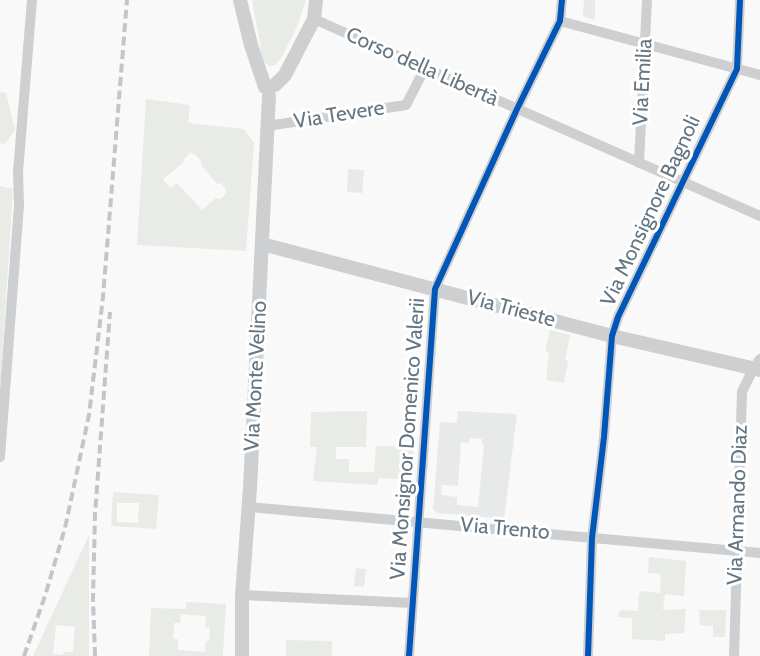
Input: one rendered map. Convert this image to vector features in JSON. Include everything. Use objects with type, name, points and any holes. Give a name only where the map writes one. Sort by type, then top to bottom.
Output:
[{"type":"street","points":[[0,457],[19,205],[18,172],[32,0]]},
{"type":"street","points":[[240,0],[251,45],[270,89],[285,75],[314,19],[316,0]]},
{"type":"street","name":"Via Monsignor Domenico Valerii","points":[[409,656],[435,289],[560,21],[562,0]]},
{"type":"street","name":"Via Emilia","points":[[639,163],[647,0]]},
{"type":"street","name":"Via Monsignore Bagnoli","points":[[588,656],[591,538],[612,336],[618,317],[737,69],[740,0]]},
{"type":"street","name":"Corso della Libertà","points":[[314,19],[760,216]]},
{"type":"street","points":[[560,21],[760,75]]},
{"type":"street","name":"Via Tevere","points":[[267,126],[406,105],[425,68]]},
{"type":"street","name":"Via Monte Velino","points":[[242,656],[242,595],[249,507],[270,89]]},
{"type":"street","name":"Via Trieste","points":[[262,244],[612,336],[758,366]]},
{"type":"street","name":"Via Armando Diaz","points":[[734,656],[742,392],[758,366]]},
{"type":"street","name":"Via Trento","points":[[249,507],[760,553]]},
{"type":"street","points":[[242,595],[412,603]]},
{"type":"shaded area","points":[[252,0],[306,0],[297,27],[282,57],[275,65],[270,66],[263,61]]},
{"type":"shaded area","points":[[584,0],[595,0],[595,20],[583,16]]},
{"type":"shaded area","points":[[0,92],[6,93],[15,130],[5,144],[0,143]]},
{"type":"shaded area","points":[[146,99],[190,105],[188,123],[244,129],[254,143],[246,251],[137,245]],"holes":[[[190,153],[195,154],[217,184],[221,183],[226,190],[226,194],[220,199],[216,198],[202,210],[177,183],[170,188],[163,179],[183,163]]]},
{"type":"shaded area","points":[[348,169],[364,170],[362,193],[347,192]]},
{"type":"shaded area","points":[[0,186],[13,189],[0,393]]},
{"type":"shaded area","points":[[550,330],[570,335],[565,360],[568,361],[564,383],[546,380],[549,352],[545,351]]},
{"type":"shaded area","points":[[367,411],[366,447],[336,447],[336,459],[349,459],[349,472],[374,472],[376,446],[414,447],[410,480],[379,478],[377,485],[313,481],[317,447],[310,447],[311,412]]},
{"type":"shaded area","points":[[458,411],[517,414],[504,519],[437,513],[433,509],[440,422],[457,423]],"holes":[[[470,438],[482,439],[484,445],[478,507],[457,505],[457,497],[441,495],[442,485],[458,486],[461,442],[469,443]]]},
{"type":"shaded area","points":[[113,492],[159,495],[156,529],[111,526]],"holes":[[[117,503],[139,503],[138,523],[117,522]]]},
{"type":"shaded area","points":[[89,535],[89,656],[33,656]],"holes":[[[56,625],[75,627],[73,652],[63,652],[63,655],[53,654]]]},
{"type":"shaded area","points":[[649,557],[686,561],[684,596],[665,594],[663,610],[686,609],[684,633],[665,634],[665,641],[632,639],[632,618],[618,617],[620,610],[638,611],[639,594],[643,591],[660,593],[661,574],[648,573]]},
{"type":"shaded area","points":[[356,568],[366,569],[364,587],[354,586]]},
{"type":"shaded area","points":[[186,602],[226,604],[223,656],[149,656],[151,608],[186,609]],"holes":[[[181,614],[206,616],[205,627],[210,628],[205,652],[178,650],[178,639],[173,639],[174,623],[180,623]]]},
{"type":"shaded area","points":[[699,610],[726,610],[725,637],[713,637],[713,626],[700,625]]},
{"type":"shaded area","points":[[286,640],[332,641],[332,656],[286,656]]},
{"type":"railway","points":[[24,656],[65,528],[89,415],[103,297],[127,0]]},
{"type":"railway","points":[[95,656],[93,599],[95,514],[110,312]]},
{"type":"cycle path","points":[[409,656],[435,289],[560,21],[562,0]]},
{"type":"cycle path","points":[[588,656],[592,538],[604,437],[612,336],[618,317],[737,69],[740,0]]}]
